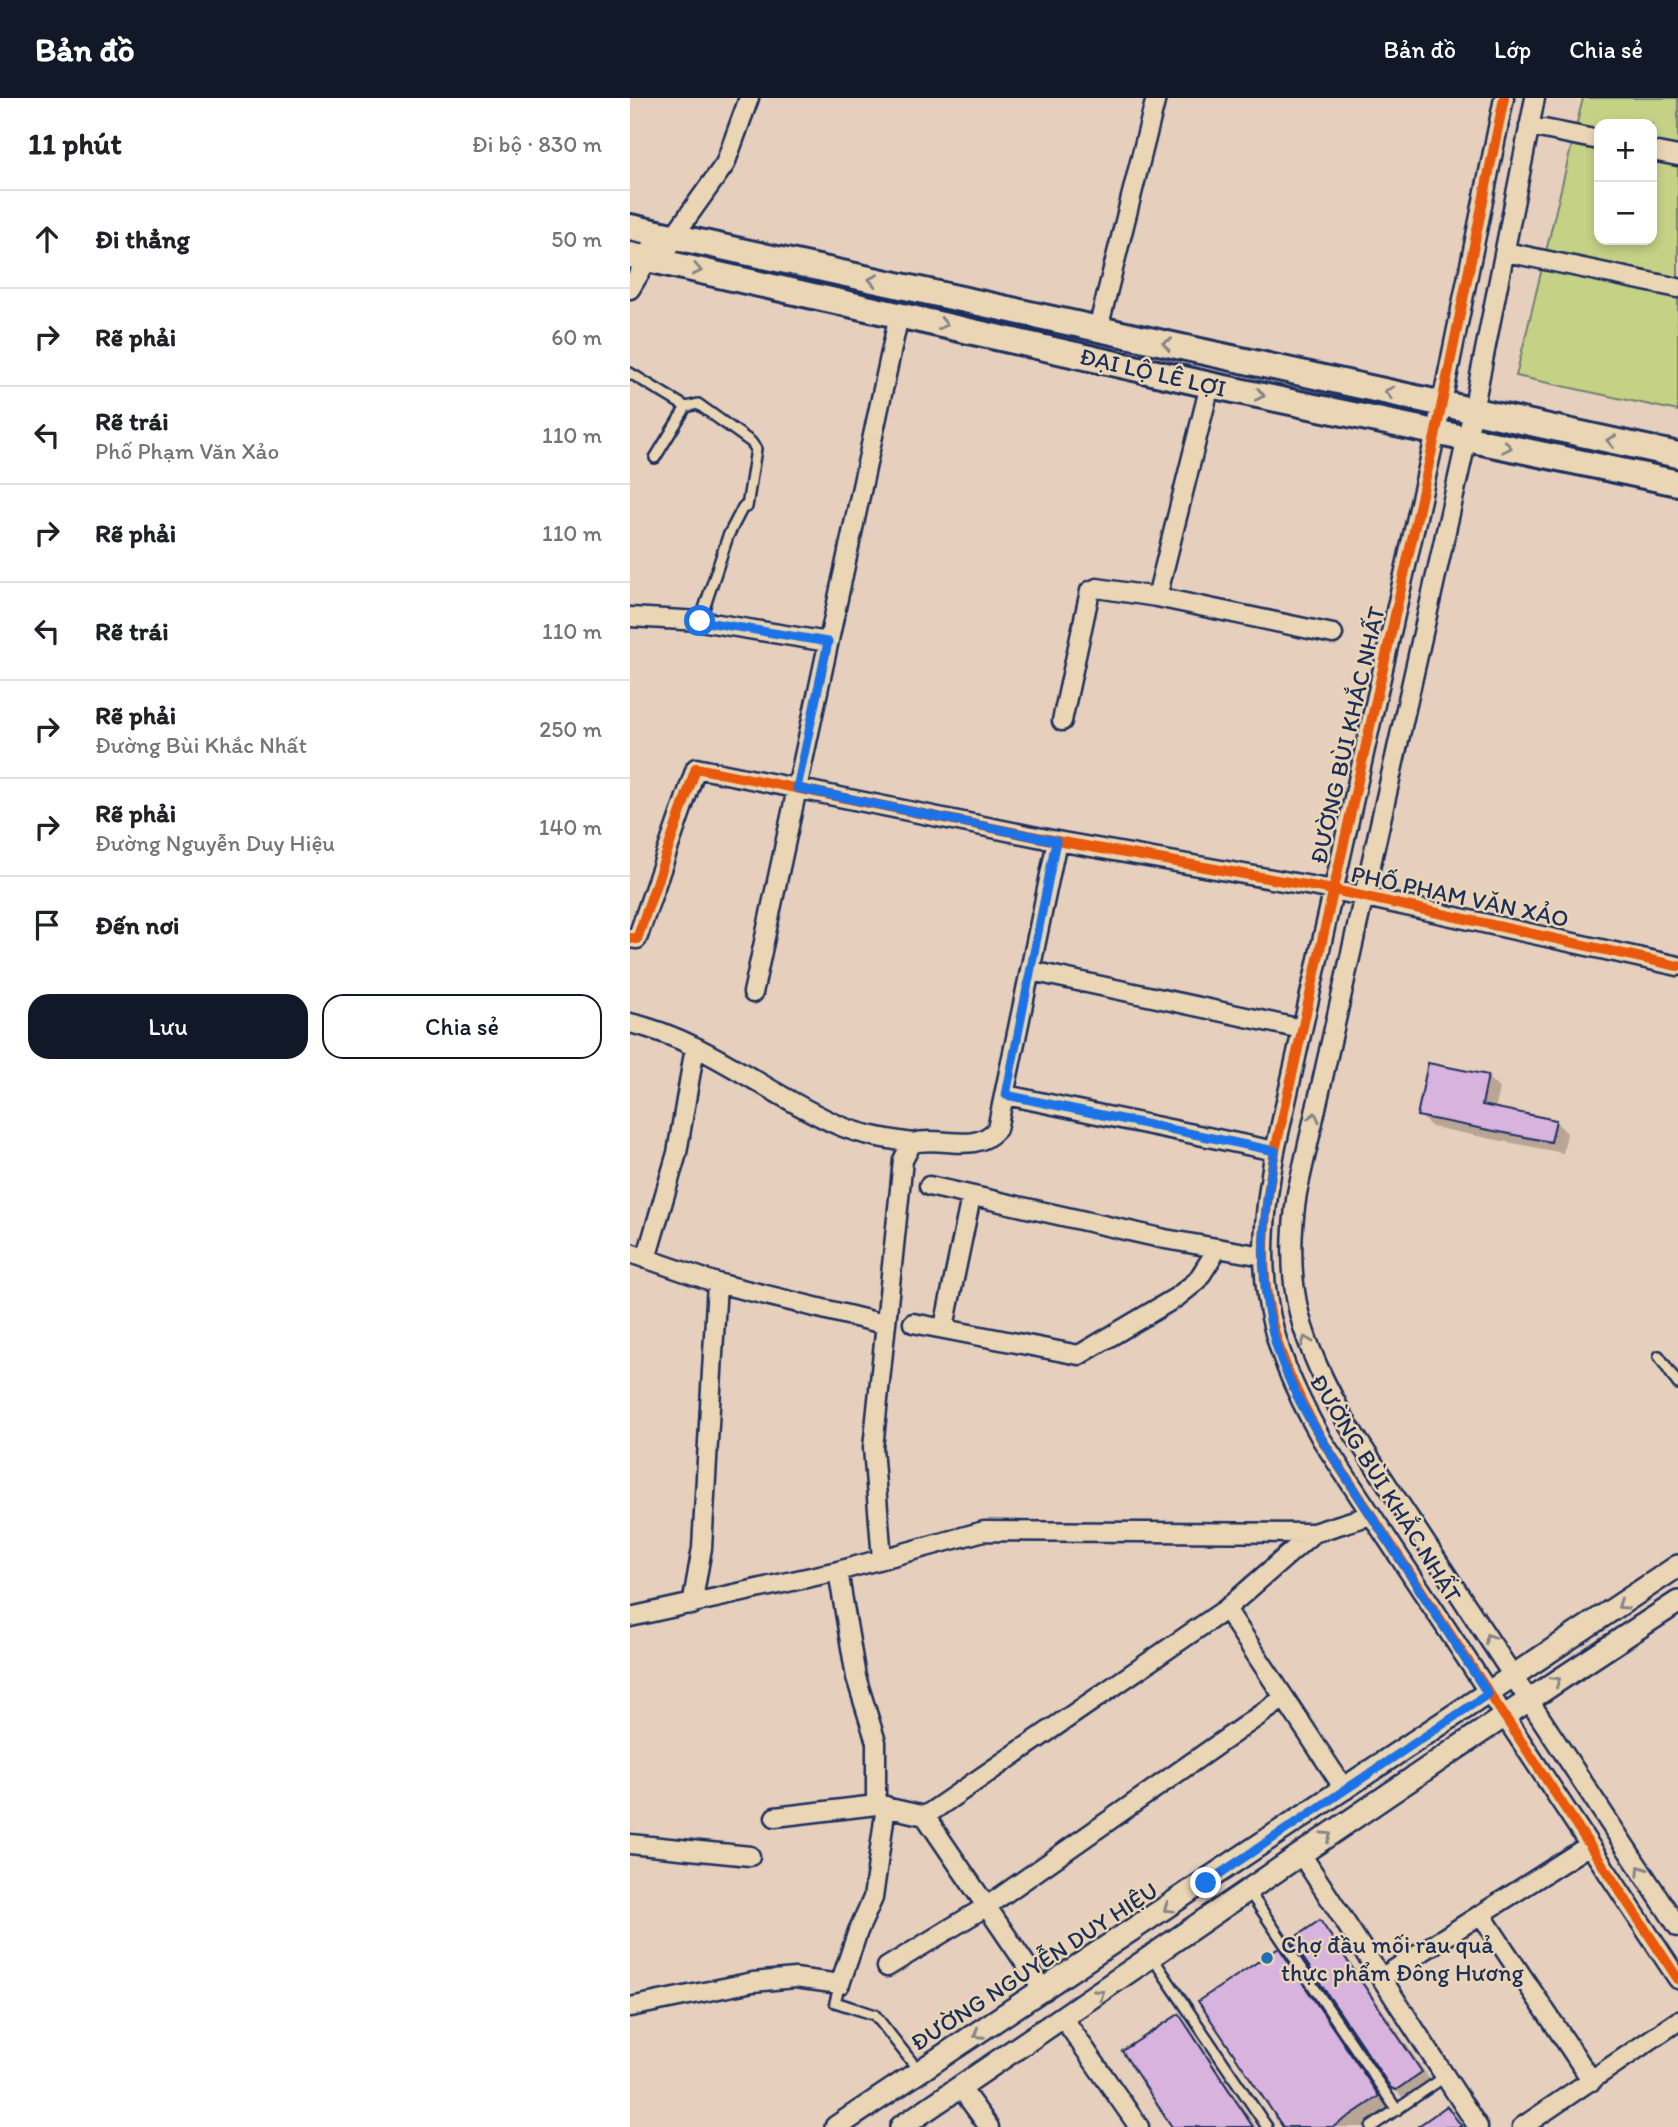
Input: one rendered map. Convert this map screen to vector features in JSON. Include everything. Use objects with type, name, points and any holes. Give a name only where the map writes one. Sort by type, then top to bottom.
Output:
[{"type":"main road","name":"ĐẠI LỘ LÊ LỢI","points":[[630,227],[1678,455]]},
{"type":"main road","name":"ĐẠI LỘ LÊ LỢI","points":[[647,259],[1210,385],[1678,483]]},
{"type":"street","points":[[630,289],[665,235],[725,164],[748,98]]},
{"type":"street","points":[[1098,329],[1156,98]]},
{"type":"street","name":"ĐƯỜNG BÙI KHẮC NHẤT","points":[[1504,98],[1436,432],[1275,1151],[1263,1230],[1263,1256],[1271,1326],[1293,1388],[1371,1515],[1678,1979]]},
{"type":"street","name":"ĐƯỜNG BÙI KHẮC NHẤT","points":[[1535,98],[1473,411],[1297,1193],[1290,1235],[1292,1275],[1300,1323],[1318,1372],[1348,1425],[1678,1927]]},
{"type":"street","points":[[1529,126],[1594,139]]},
{"type":"street","points":[[1657,152],[1678,156]]},
{"type":"street","points":[[1506,252],[1678,288]]},
{"type":"street","points":[[753,993],[899,315]]},
{"type":"street","points":[[1157,597],[1210,385]]},
{"type":"street","points":[[1062,721],[1091,589],[1157,597],[1333,634]]},
{"type":"street","points":[[630,617],[700,621],[828,642]]},
{"type":"street","name":"PHỐ PHẠM VĂN XẢO","points":[[630,938],[637,939],[696,768],[1056,841],[1364,896],[1678,966]]},
{"type":"street","points":[[630,1023],[653,1028],[695,1047],[841,1127],[912,1143],[926,1139],[970,1144],[987,1140],[998,1129],[1006,1095],[1056,841]]},
{"type":"street","points":[[1031,971],[1303,1029]]},
{"type":"street","points":[[695,1047],[677,1153],[635,1258],[717,1283],[884,1324]]},
{"type":"street","points":[[1006,1095],[1275,1151]]},
{"type":"street","points":[[882,1559],[873,1448],[903,1160],[912,1143]]},
{"type":"street","points":[[929,1186],[971,1197],[1263,1256]]},
{"type":"street","points":[[944,1327],[971,1197]]},
{"type":"street","points":[[913,1322],[1079,1355],[1177,1297],[1197,1281],[1218,1248]]},
{"type":"street","points":[[692,1605],[702,1548],[717,1283]]},
{"type":"street","points":[[630,1617],[838,1571],[984,1531],[1004,1529],[1313,1533],[1371,1515]]},
{"type":"street","points":[[925,1816],[1226,1609],[1313,1533]]},
{"type":"street","name":"ĐƯỜNG NGUYỄN DUY HIỆU","points":[[836,2127],[1044,1991],[1678,1566]]},
{"type":"street","points":[[630,2007],[753,1982],[795,1978],[839,1984],[854,1940],[873,1898],[881,1805],[876,1742],[856,1677],[838,1571]]},
{"type":"street","points":[[901,2127],[1064,2019],[1502,1716],[1678,1602]]},
{"type":"street","points":[[1226,1609],[1345,1790]]},
{"type":"street","points":[[887,1967],[987,1906],[1284,1698]]},
{"type":"street","points":[[775,1817],[881,1805],[925,1816],[1139,2127]]},
{"type":"street","points":[[630,1844],[750,1856]]},
{"type":"street","points":[[1381,1978],[1588,1846]]},
{"type":"street","points":[[1301,1854],[1478,2127]]},
{"type":"street","points":[[1482,1916],[1592,2081]]},
{"type":"street","points":[[1522,2127],[1678,2021]]},
{"type":"street","points":[[960,2087],[989,2127]]},
{"type":"lane","points":[[630,373],[686,407]]},
{"type":"lane","points":[[654,458],[686,407],[698,404],[751,442],[757,458],[747,506],[743,506],[728,537],[700,621]]},
{"type":"lane","points":[[1659,1356],[1678,1384]]},
{"type":"lane","points":[[1248,1891],[1396,2109]]},
{"type":"lane","points":[[1152,1957],[1267,2127]]},
{"type":"lane","points":[[839,1984],[835,2002],[875,2015],[920,2072]]},
{"type":"lane","points":[[1371,2127],[1446,2077]]},
{"type":"green space","points":[[1583,98],[1678,98],[1678,411],[1516,376]]},
{"type":"building","points":[[1428,1063],[1488,1075],[1482,1105],[1556,1120],[1551,1142],[1417,1116]]},
{"type":"building","points":[[1320,1920],[1422,2072],[1396,2090],[1391,2088],[1291,1940]]},
{"type":"building","points":[[1279,1948],[1379,2096],[1333,2127],[1283,2127],[1198,2001]]},
{"type":"building","points":[[1179,2014],[1253,2127],[1172,2127],[1122,2051]]},
{"type":"building","points":[[1447,2106],[1462,2127],[1417,2127]]},
{"type":"cycle path","points":[[1504,98],[1436,432],[1275,1151],[1268,1194],[1264,1267],[1275,1333],[1286,1367],[1322,1440],[1678,1979]]},
{"type":"cycle path","points":[[630,938],[637,939],[696,768],[1057,841],[1334,890],[1678,966]]},
{"type":"place","name":"Chợ đầu mối rau quả thực phẩm Đông Hương","points":[[1267,1958]]},
{"type":"route","points":[[700,621],[828,642],[797,788],[1056,841],[1006,1095],[1275,1151],[1263,1230],[1263,1271],[1271,1326],[1293,1388],[1322,1440],[1488,1694],[1206,1883]]}]
